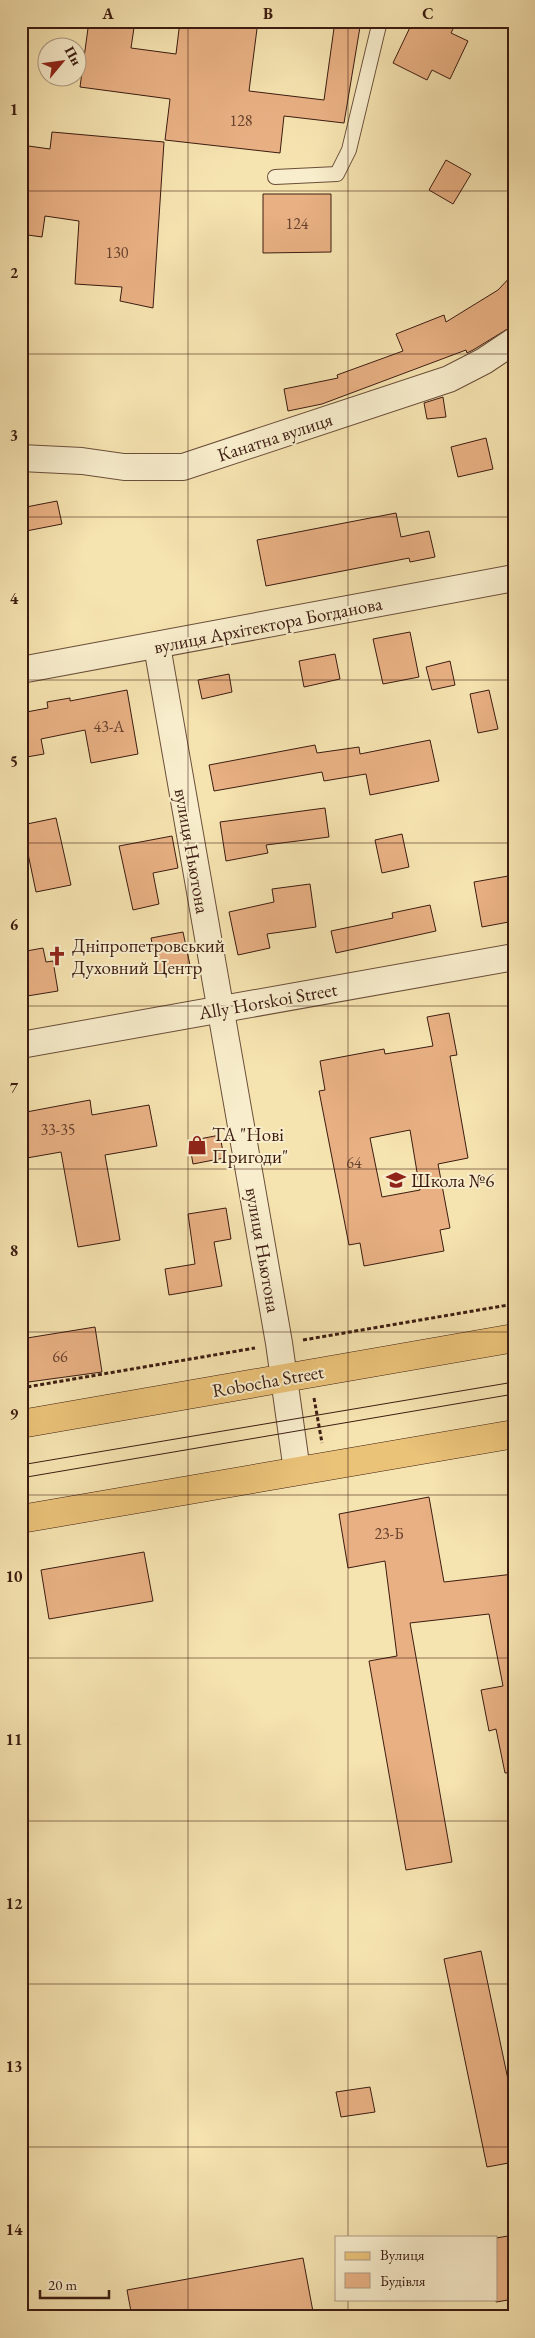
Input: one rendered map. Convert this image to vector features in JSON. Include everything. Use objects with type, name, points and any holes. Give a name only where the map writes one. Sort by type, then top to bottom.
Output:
[{"type":"main road","name":"Robocha Street","points":[[21,1424],[514,1338]]},
{"type":"main road","points":[[21,1519],[514,1434]]},
{"type":"street","name":"Канатна вулиця","points":[[21,458],[82,461],[124,467],[183,467],[449,379],[484,361],[514,341]]},
{"type":"street","name":"вулиця Архітектора Богданова","points":[[21,670],[514,578]]},
{"type":"street","name":"вулиця Ньютона","points":[[156,646],[220,1010],[297,1376],[297,1471]]},
{"type":"street","name":"Ally Horskoi Street","points":[[21,1045],[514,957]]},
{"type":"lane","points":[[275,177],[337,174],[349,150],[380,21]]},
{"type":"path","points":[[306,1340],[297,1376],[326,1466]]},
{"type":"building","points":[[89,21],[135,21],[131,48],[176,54],[180,21],[258,21],[249,91],[324,100],[335,21],[361,21],[344,123],[284,116],[280,153],[165,140],[170,99],[88,88],[87,38]]},
{"type":"building","points":[[413,21],[457,21],[451,33],[468,41],[450,79],[432,70],[427,80],[393,63]]},
{"type":"building","points":[[52,132],[164,142],[153,308],[120,301],[122,287],[75,284],[79,221],[45,216],[42,237],[21,234],[21,145],[50,149]]},
{"type":"building","points":[[446,160],[471,174],[453,204],[429,190]]},
{"type":"building","points":[[263,194],[331,194],[331,252],[263,253]]},
{"type":"building","points":[[514,273],[514,325],[467,353],[466,350],[322,404],[288,411],[284,389],[338,378],[337,375],[403,351],[396,334],[444,315],[446,322],[498,290]]},
{"type":"building","points":[[443,397],[446,417],[427,419],[424,403]]},
{"type":"building","points":[[486,438],[493,469],[458,477],[451,447]]},
{"type":"building","points":[[57,501],[62,524],[21,532],[21,508]]},
{"type":"building","points":[[396,513],[401,537],[429,531],[435,557],[410,562],[409,558],[266,586],[257,540]]},
{"type":"building","points":[[410,632],[419,677],[383,684],[373,639]]},
{"type":"building","points":[[335,654],[340,679],[304,687],[299,661]]},
{"type":"building","points":[[450,661],[455,685],[432,690],[426,667]]},
{"type":"building","points":[[229,674],[232,692],[202,699],[198,680]]},
{"type":"building","points":[[127,690],[138,754],[91,763],[85,730],[41,739],[44,754],[21,758],[21,713],[48,708],[47,702],[70,698],[70,701]]},
{"type":"building","points":[[489,690],[498,729],[478,733],[470,694]]},
{"type":"building","points":[[430,740],[439,781],[370,795],[366,774],[324,781],[322,772],[214,791],[209,765],[315,745],[317,753],[359,747],[360,754]]},
{"type":"building","points":[[325,808],[329,837],[266,845],[268,853],[226,861],[220,822]]},
{"type":"building","points":[[56,818],[71,885],[36,892],[22,825]]},
{"type":"building","points":[[402,834],[409,867],[382,873],[375,840]]},
{"type":"building","points":[[172,836],[178,868],[153,873],[159,904],[133,910],[119,846]]},
{"type":"building","points":[[514,875],[514,921],[482,927],[474,882]]},
{"type":"building","points":[[310,884],[316,927],[267,934],[270,948],[238,955],[229,912],[274,902],[272,889]]},
{"type":"building","points":[[430,905],[436,931],[336,953],[331,931],[393,918],[392,913]]},
{"type":"building","points":[[183,932],[190,965],[158,972],[151,938]]},
{"type":"building","points":[[43,948],[46,962],[53,961],[58,991],[21,997],[21,952]]},
{"type":"building","points":[[449,1013],[457,1055],[450,1056],[468,1158],[438,1164],[450,1228],[440,1230],[444,1251],[364,1266],[360,1243],[349,1245],[319,1091],[325,1090],[320,1061],[384,1049],[385,1054],[433,1046],[427,1017]],"holes":[[[410,1130],[420,1190],[382,1197],[370,1138]]]},
{"type":"building","points":[[90,1100],[92,1115],[149,1105],[157,1146],[105,1155],[120,1240],[78,1247],[61,1152],[21,1159],[21,1113]]},
{"type":"building","points":[[220,1135],[224,1158],[193,1164],[189,1141]]},
{"type":"building","points":[[226,1208],[231,1239],[214,1242],[222,1286],[169,1295],[165,1269],[195,1264],[188,1214]]},
{"type":"building","points":[[95,1327],[102,1372],[21,1383],[21,1339]]},
{"type":"building","points":[[429,1497],[444,1582],[514,1574],[514,1772],[505,1773],[496,1729],[489,1731],[481,1690],[503,1686],[489,1614],[410,1623],[452,1862],[406,1870],[369,1661],[397,1656],[385,1561],[348,1568],[339,1514]]},
{"type":"building","points":[[144,1552],[153,1601],[49,1619],[41,1570]]},
{"type":"building","points":[[481,1951],[514,2108],[514,2162],[487,2167],[444,1959]]},
{"type":"building","points":[[370,2087],[375,2112],[341,2117],[336,2092]]},
{"type":"building","points":[[514,2235],[514,2299],[496,2302],[498,2300],[498,2238]]},
{"type":"building","points":[[303,2258],[314,2317],[132,2317],[127,2290]]},
{"type":"tram line","points":[[21,1465],[514,1382]]},
{"type":"tram line","points":[[21,1478],[514,1394]]},
{"type":"place","name":"Дніпропетровський Духовний Центр","points":[[57,956]]},
{"type":"place","name":"ТА \"Нові Пригоди\"","points":[[197,1145]]},
{"type":"place","name":"Школа №6","points":[[396,1180]]}]
